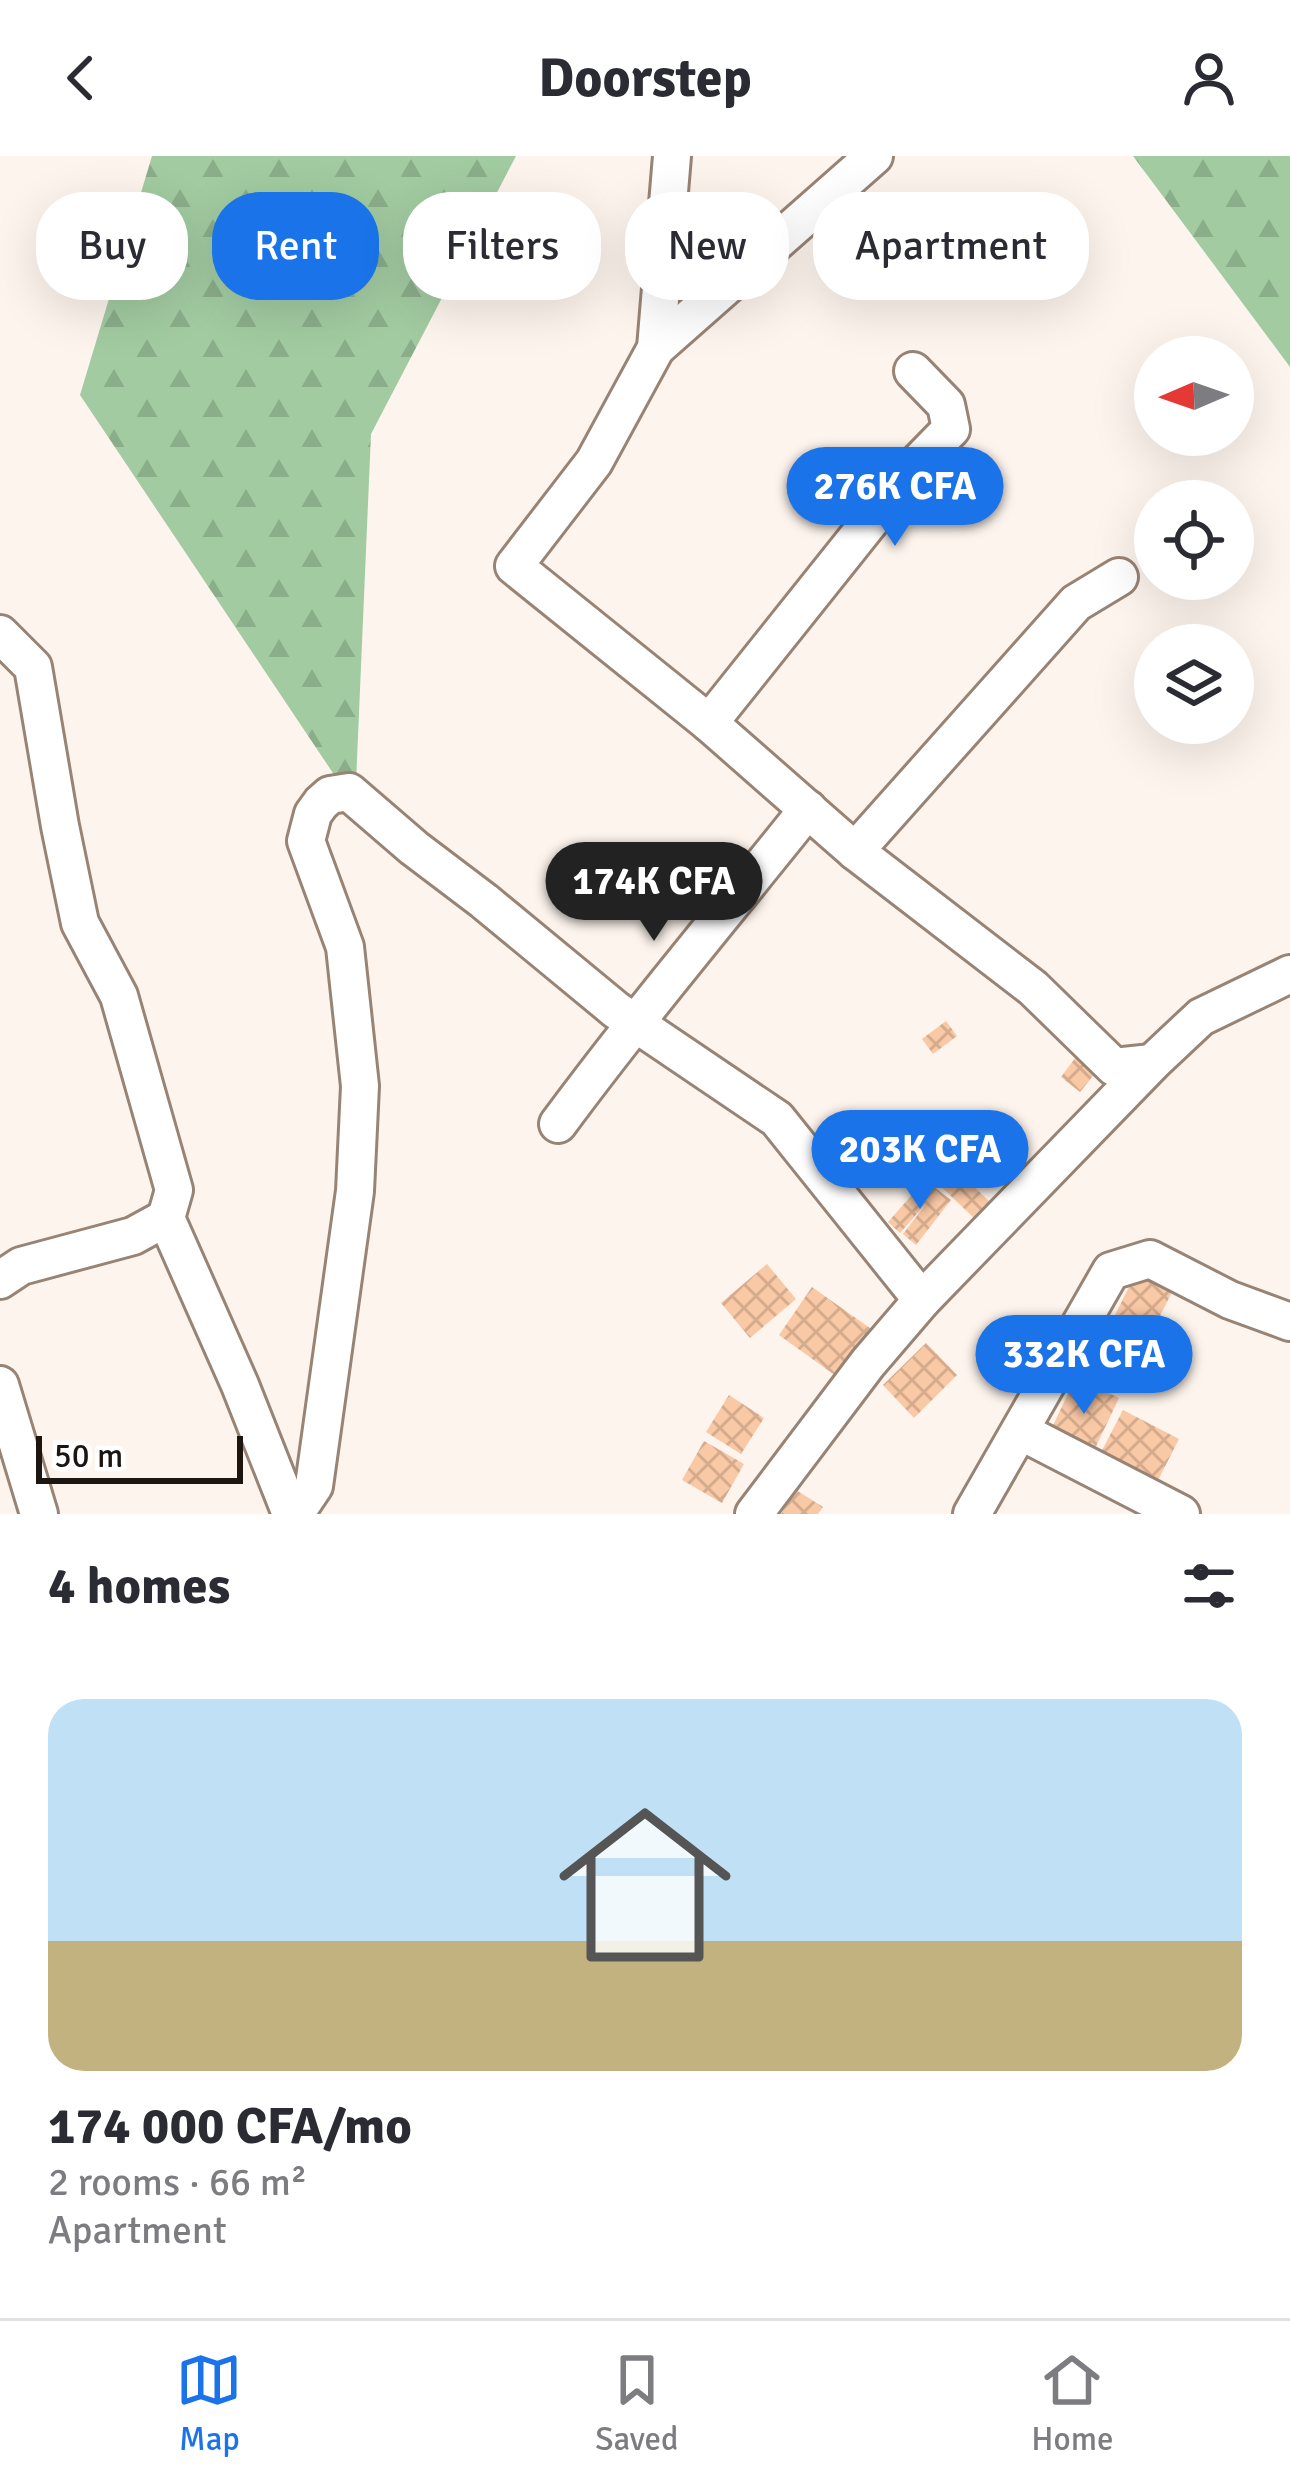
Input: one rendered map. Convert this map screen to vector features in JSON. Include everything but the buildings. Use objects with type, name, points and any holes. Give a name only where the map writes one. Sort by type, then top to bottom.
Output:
[{"type":"street","points":[[656,348],[672,156]]},
{"type":"street","points":[[874,156],[656,348],[594,462],[514,566],[709,723],[856,851],[1033,988],[1114,1067],[1152,1063]]},
{"type":"street","points":[[709,723],[911,470],[951,429],[946,405],[913,371]]},
{"type":"street","points":[[856,851],[1076,603],[1119,577]]},
{"type":"street","points":[[0,634],[33,667],[80,922],[119,996],[174,1190],[166,1218],[293,1514]]},
{"type":"street","points":[[293,1514],[314,1486],[355,1191],[360,1086],[345,947],[306,841],[313,814],[330,795],[349,792],[634,1022],[777,1119],[922,1300]]},
{"type":"street","points":[[558,1124],[634,1022],[808,809]]},
{"type":"street","points":[[754,1514],[922,1300],[1152,1063],[1201,1017],[1290,974]]},
{"type":"street","points":[[0,1280],[21,1266],[133,1236],[166,1218]]},
{"type":"street","points":[[972,1514],[1111,1271],[1150,1259],[1230,1300],[1290,1322]]},
{"type":"street","points":[[0,1385],[39,1514]]},
{"type":"street","points":[[1019,1432],[1181,1514]]},
{"type":"green space","points":[[152,156],[516,156],[497,192],[403,192],[403,300],[441,300],[371,434],[355,806],[80,395],[109,300],[188,300],[188,192],[141,192]]},
{"type":"green space","points":[[1133,156],[1290,156],[1290,367]]}]
